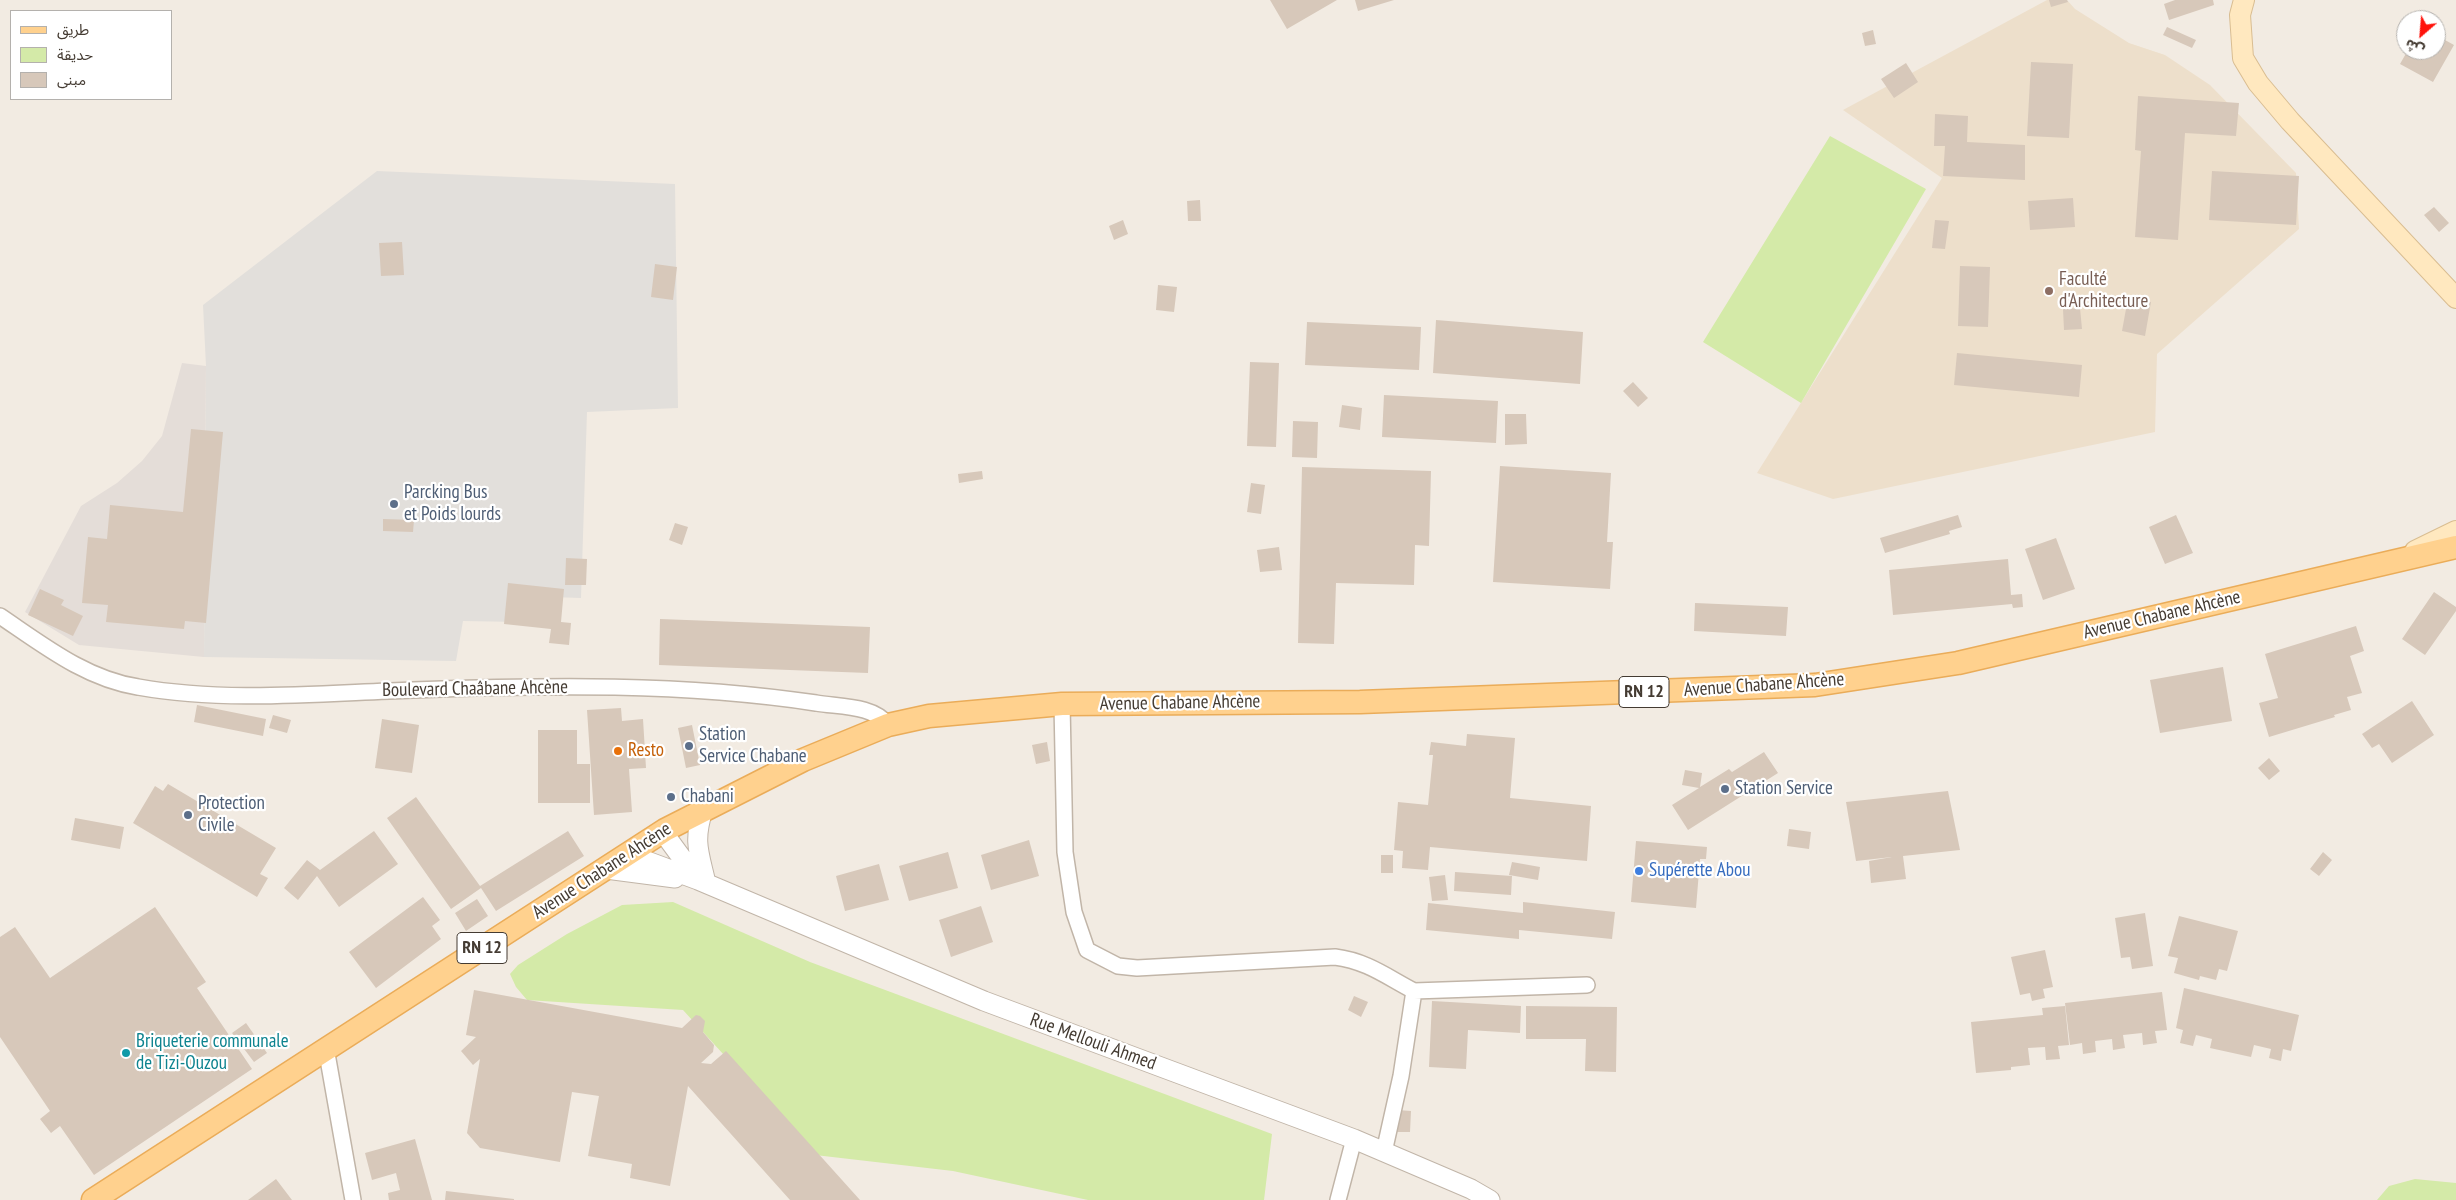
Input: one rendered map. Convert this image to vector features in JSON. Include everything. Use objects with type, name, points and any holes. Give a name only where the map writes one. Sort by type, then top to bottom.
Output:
[{"type":"main road","points":[[2244,0],[2240,15],[2243,58],[2258,83],[2290,122],[2456,298]]},
{"type":"main road","points":[[2388,564],[2456,531]]},
{"type":"main road","name":"RN 12","points":[[2388,564],[2456,547]]},
{"type":"main road","name":"Avenue Chabane Ahcène","points":[[93,1200],[268,1089],[326,1048],[665,830],[803,760],[888,725],[929,716],[1062,704],[1360,702],[1815,685],[1958,663],[2182,609],[2388,564]]},
{"type":"street","name":"Boulevard Chaâbane Ahcène","points":[[0,616],[61,657],[97,676],[135,687],[175,693],[260,695],[513,686],[654,687],[774,697],[874,712],[888,725]]},
{"type":"street","points":[[1062,704],[1065,852],[1074,912],[1087,950],[1118,966],[1137,968],[1335,957],[1354,959],[1385,973],[1414,991],[1588,985]]},
{"type":"street","points":[[702,881],[696,834],[703,810]]},
{"type":"street","points":[[665,830],[668,839],[702,881]]},
{"type":"street","name":"Rue Mellouli Ahmed","points":[[628,854],[702,881],[984,1001],[1354,1139],[1471,1189],[1490,1200]]},
{"type":"street","points":[[606,868],[702,881]]},
{"type":"street","points":[[1384,1152],[1401,1076],[1414,991]]},
{"type":"street","points":[[326,1048],[353,1200]]},
{"type":"street","points":[[1338,1200],[1354,1139]]},
{"type":"shaded area","name":"Faculté d'Architecture","points":[[2047,0],[2067,0],[2075,9],[2129,43],[2165,55],[2210,85],[2296,173],[2299,229],[2157,354],[2155,432],[1833,499],[1757,473],[1942,178],[1843,110]]},
{"type":"shaded area","name":"Parcking Bus et Poids lourds","points":[[377,171],[675,184],[678,408],[587,412],[581,598],[520,596],[521,622],[463,621],[456,661],[204,657],[206,366],[203,305]]},
{"type":"shaded area","points":[[182,363],[206,366],[204,657],[79,645],[25,612],[81,506],[117,483],[142,461],[162,436]]},
{"type":"green space","points":[[1830,136],[1926,189],[1801,403],[1703,342]]},
{"type":"green space","points":[[673,902],[810,962],[1272,1134],[1264,1200],[1088,1200],[953,1171],[815,1155],[683,1010],[527,1000],[516,987],[510,974],[518,965],[567,934],[622,905]]},
{"type":"green space","points":[[2415,1179],[2456,1183],[2456,1200],[2377,1200],[2389,1186]]},
{"type":"building","points":[[1270,0],[1337,0],[1287,29]]},
{"type":"building","points":[[1355,0],[1394,0],[1358,11]]},
{"type":"building","points":[[2049,0],[2067,0],[2068,2],[2051,7]]},
{"type":"building","points":[[2175,0],[2213,0],[2214,5],[2169,20],[2164,4]]},
{"type":"building","points":[[2167,27],[2196,40],[2192,48],[2163,35]]},
{"type":"building","points":[[1873,30],[1876,44],[1865,46],[1862,33]]},
{"type":"building","points":[[2446,41],[2454,45],[2446,59]]},
{"type":"building","points":[[2402,60],[2445,60],[2433,82],[2400,64]]},
{"type":"building","points":[[2031,62],[2073,64],[2069,138],[2027,136]]},
{"type":"building","points":[[1906,63],[1918,82],[1894,98],[1881,79]]},
{"type":"building","points":[[2138,96],[2239,103],[2236,136],[2185,133],[2178,240],[2135,237],[2141,151],[2135,150]]},
{"type":"building","points":[[1935,114],[1968,116],[1967,142],[2025,145],[2025,180],[1943,176],[1945,146],[1934,146]]},
{"type":"building","points":[[2212,171],[2299,176],[2296,225],[2209,220]]},
{"type":"building","points":[[2073,198],[2075,227],[2030,230],[2028,201]]},
{"type":"building","points":[[1200,200],[1201,221],[1188,221],[1187,201]]},
{"type":"building","points":[[2434,207],[2449,223],[2439,232],[2424,215]]},
{"type":"building","points":[[1123,220],[1128,234],[1114,240],[1109,226]]},
{"type":"building","points":[[1935,220],[1949,221],[1945,249],[1932,248]]},
{"type":"building","points":[[402,242],[404,275],[381,276],[379,243]]},
{"type":"building","points":[[655,264],[677,267],[673,300],[651,297]]},
{"type":"building","points":[[1960,266],[1990,267],[1988,327],[1958,326]]},
{"type":"building","points":[[1158,285],[1177,287],[1174,312],[1156,310]]},
{"type":"building","points":[[2128,298],[2151,302],[2145,336],[2122,331]]},
{"type":"building","points":[[2080,308],[2082,329],[2064,330],[2063,309]]},
{"type":"building","points":[[1436,320],[1583,332],[1580,384],[1433,373]]},
{"type":"building","points":[[1307,322],[1421,327],[1419,370],[1305,365]]},
{"type":"building","points":[[1957,353],[2082,365],[2079,397],[1954,385]]},
{"type":"building","points":[[1250,362],[1279,363],[1276,447],[1247,446]]},
{"type":"building","points":[[1633,382],[1648,398],[1638,407],[1623,391]]},
{"type":"building","points":[[1384,395],[1498,401],[1496,443],[1382,437]]},
{"type":"building","points":[[1342,405],[1362,408],[1360,430],[1339,427]]},
{"type":"building","points":[[1505,414],[1526,414],[1527,444],[1505,445]]},
{"type":"building","points":[[1293,421],[1318,422],[1317,458],[1292,457]]},
{"type":"building","points":[[191,429],[223,432],[206,623],[185,621],[184,629],[106,622],[108,605],[82,603],[88,537],[107,539],[110,505],[183,512]]},
{"type":"building","points":[[1500,466],[1611,473],[1607,542],[1613,542],[1610,589],[1493,582]]},
{"type":"building","points":[[1302,467],[1431,471],[1429,546],[1415,545],[1414,585],[1336,583],[1334,644],[1298,643]]},
{"type":"building","points":[[982,471],[983,479],[959,483],[958,474]]},
{"type":"building","points":[[1251,483],[1265,485],[1261,514],[1247,512]]},
{"type":"building","points":[[1958,515],[1962,527],[1949,531],[1950,534],[1885,553],[1880,538]]},
{"type":"building","points":[[2176,515],[2193,553],[2165,564],[2149,527]]},
{"type":"building","points":[[383,519],[414,520],[413,532],[383,531]]},
{"type":"building","points":[[675,523],[688,527],[682,545],[669,540]]},
{"type":"building","points":[[2056,538],[2075,589],[2043,600],[2025,549]]},
{"type":"building","points":[[1279,547],[1282,570],[1260,572],[1257,550]]},
{"type":"building","points":[[566,558],[587,559],[586,585],[565,585]]},
{"type":"building","points":[[2008,559],[2011,595],[2022,594],[2023,607],[2013,608],[2012,604],[1893,615],[1889,570]]},
{"type":"building","points":[[508,583],[564,589],[561,622],[571,623],[569,645],[549,643],[551,629],[504,624]]},
{"type":"building","points":[[40,589],[64,600],[61,605],[83,616],[73,636],[28,615]]},
{"type":"building","points":[[2434,592],[2456,607],[2456,611],[2425,655],[2402,639]]},
{"type":"building","points":[[1695,603],[1788,607],[1786,636],[1694,631]]},
{"type":"building","points":[[660,619],[870,627],[868,673],[659,665]]},
{"type":"building","points":[[2356,626],[2364,651],[2350,656],[2362,693],[2347,697],[2351,710],[2334,715],[2335,717],[2269,737],[2259,703],[2278,698],[2265,654]]},
{"type":"building","points":[[2223,667],[2232,721],[2160,733],[2150,680]]},
{"type":"building","points":[[2412,701],[2434,735],[2392,763],[2379,744],[2372,748],[2362,734]]},
{"type":"building","points":[[197,705],[266,719],[263,736],[194,722]]},
{"type":"building","name":"Resto","points":[[621,708],[622,721],[643,719],[646,768],[629,769],[632,812],[594,815],[587,710]]},
{"type":"building","points":[[273,715],[291,720],[287,733],[269,728]]},
{"type":"building","points":[[382,719],[419,725],[412,773],[375,768]]},
{"type":"building","name":"Station Service Chabane","points":[[692,725],[700,765],[686,768],[678,728]]},
{"type":"building","points":[[538,730],[577,730],[577,764],[590,764],[590,803],[538,803]]},
{"type":"building","points":[[1467,734],[1515,738],[1510,798],[1591,806],[1587,861],[1430,847],[1428,870],[1402,868],[1403,851],[1394,850],[1398,802],[1428,805],[1433,755],[1429,755],[1431,742],[1466,746]]},
{"type":"building","points":[[1047,742],[1050,761],[1036,764],[1032,745]]},
{"type":"building","name":"Station Service","points":[[1764,752],[1778,773],[1688,830],[1672,805],[1699,788],[1682,785],[1685,770],[1702,773],[1700,787],[1729,769],[1732,772]]},
{"type":"building","points":[[2269,758],[2280,771],[2269,780],[2258,768]]},
{"type":"building","points":[[168,784],[276,848],[260,874],[268,878],[257,897],[133,823],[155,786],[163,791]]},
{"type":"building","points":[[1948,791],[1960,850],[1903,856],[1906,879],[1871,883],[1869,861],[1892,857],[1856,861],[1846,802]]},
{"type":"building","points":[[416,797],[480,886],[568,831],[584,856],[496,911],[481,888],[451,909],[387,818]]},
{"type":"building","points":[[75,818],[124,827],[120,849],[71,840]]},
{"type":"building","points":[[1789,829],[1811,832],[1809,849],[1787,846]]},
{"type":"building","points":[[374,831],[398,864],[339,907],[317,876],[298,900],[284,888],[307,860],[320,870]]},
{"type":"building","points":[[1029,840],[1039,876],[991,890],[981,855]]},
{"type":"building","points":[[1636,841],[1707,847],[1706,859],[1700,859],[1696,908],[1631,902]]},
{"type":"building","points":[[948,852],[958,888],[909,901],[899,866]]},
{"type":"building","points":[[2323,852],[2332,860],[2319,876],[2310,869]]},
{"type":"building","points":[[1381,855],[1393,855],[1393,873],[1381,873]]},
{"type":"building","points":[[1512,862],[1540,867],[1538,880],[1509,875]]},
{"type":"building","points":[[879,864],[889,900],[845,911],[836,876]]},
{"type":"building","points":[[1455,872],[1512,876],[1511,895],[1454,891]]},
{"type":"building","points":[[1445,875],[1448,900],[1432,901],[1429,877]]},
{"type":"building","points":[[423,897],[440,920],[432,926],[441,939],[376,988],[349,952]]},
{"type":"building","points":[[477,899],[488,916],[466,931],[455,913]]},
{"type":"building","points":[[1523,902],[1615,912],[1612,939],[1519,930],[1519,939],[1426,930],[1428,903],[1523,913]]},
{"type":"building","points":[[981,906],[993,942],[951,957],[939,920]]},
{"type":"building","name":"Briqueterie communale de Tizi-Ouzou","points":[[155,907],[206,982],[197,988],[252,1069],[94,1175],[60,1126],[51,1133],[40,1119],[50,1111],[0,1037],[0,937],[15,927],[50,978]]},
{"type":"building","points":[[2145,913],[2153,966],[2132,969],[2130,957],[2121,958],[2115,918]]},
{"type":"building","points":[[2179,916],[2238,931],[2227,971],[2219,969],[2216,980],[2200,976],[2199,980],[2174,973],[2178,958],[2168,956]]},
{"type":"building","points":[[2045,950],[2053,987],[2043,989],[2045,998],[2032,1001],[2030,993],[2020,995],[2011,957]]},
{"type":"building","points":[[2184,988],[2299,1015],[2291,1051],[2283,1049],[2281,1061],[2269,1058],[2271,1049],[2254,1045],[2251,1057],[2210,1048],[2212,1039],[2196,1035],[2193,1046],[2180,1043],[2183,1030],[2176,1028]]},
{"type":"building","points":[[474,990],[682,1028],[696,1015],[700,1016],[705,1021],[703,1032],[714,1045],[713,1052],[701,1063],[711,1064],[726,1051],[860,1200],[790,1200],[688,1086],[670,1186],[630,1178],[632,1164],[588,1156],[599,1096],[572,1092],[560,1162],[480,1148],[467,1133],[480,1059],[473,1065],[461,1051],[476,1037],[466,1035]]},
{"type":"building","points":[[2162,992],[2167,1030],[2155,1031],[2157,1043],[2143,1045],[2142,1033],[2123,1035],[2125,1048],[2113,1050],[2112,1039],[2095,1041],[2096,1052],[2083,1054],[2082,1043],[2070,1045],[2065,1003]]},
{"type":"building","points":[[1354,996],[1368,1002],[1361,1017],[1348,1010]]},
{"type":"building","points":[[1432,1001],[1521,1006],[1520,1033],[1468,1030],[1466,1069],[1429,1067]]},
{"type":"building","points":[[1526,1006],[1617,1007],[1616,1072],[1585,1071],[1586,1039],[1526,1039]]},
{"type":"building","points":[[2065,1006],[2069,1045],[2058,1046],[2060,1059],[2046,1060],[2045,1047],[2028,1048],[2030,1065],[2011,1067],[2011,1070],[1976,1073],[1971,1022],[2043,1015],[2042,1008]]},
{"type":"building","points":[[246,1023],[267,1053],[254,1062],[232,1033]]},
{"type":"building","points":[[1397,1110],[1411,1111],[1410,1132],[1397,1132]]},
{"type":"building","points":[[415,1139],[432,1200],[389,1200],[388,1193],[400,1190],[396,1173],[372,1180],[365,1153]]},
{"type":"building","points":[[276,1179],[292,1200],[248,1200]]},
{"type":"building","points":[[446,1191],[514,1199],[514,1200],[445,1200]]},
{"type":"place","name":"Faculté d'Architecture","points":[[2049,291]]},
{"type":"place","name":"Parcking Bus et Poids lourds","points":[[394,504]]},
{"type":"place","name":"Station Service Chabane","points":[[689,746]]},
{"type":"place","name":"Resto","points":[[618,751]]},
{"type":"place","name":"Station Service","points":[[1725,789]]},
{"type":"place","name":"Chabani","points":[[671,797]]},
{"type":"place","name":"Protection Civile","points":[[188,815]]},
{"type":"place","name":"Supérette Abou","points":[[1639,871]]},
{"type":"place","name":"Briqueterie communale de Tizi-Ouzou","points":[[126,1053]]}]
